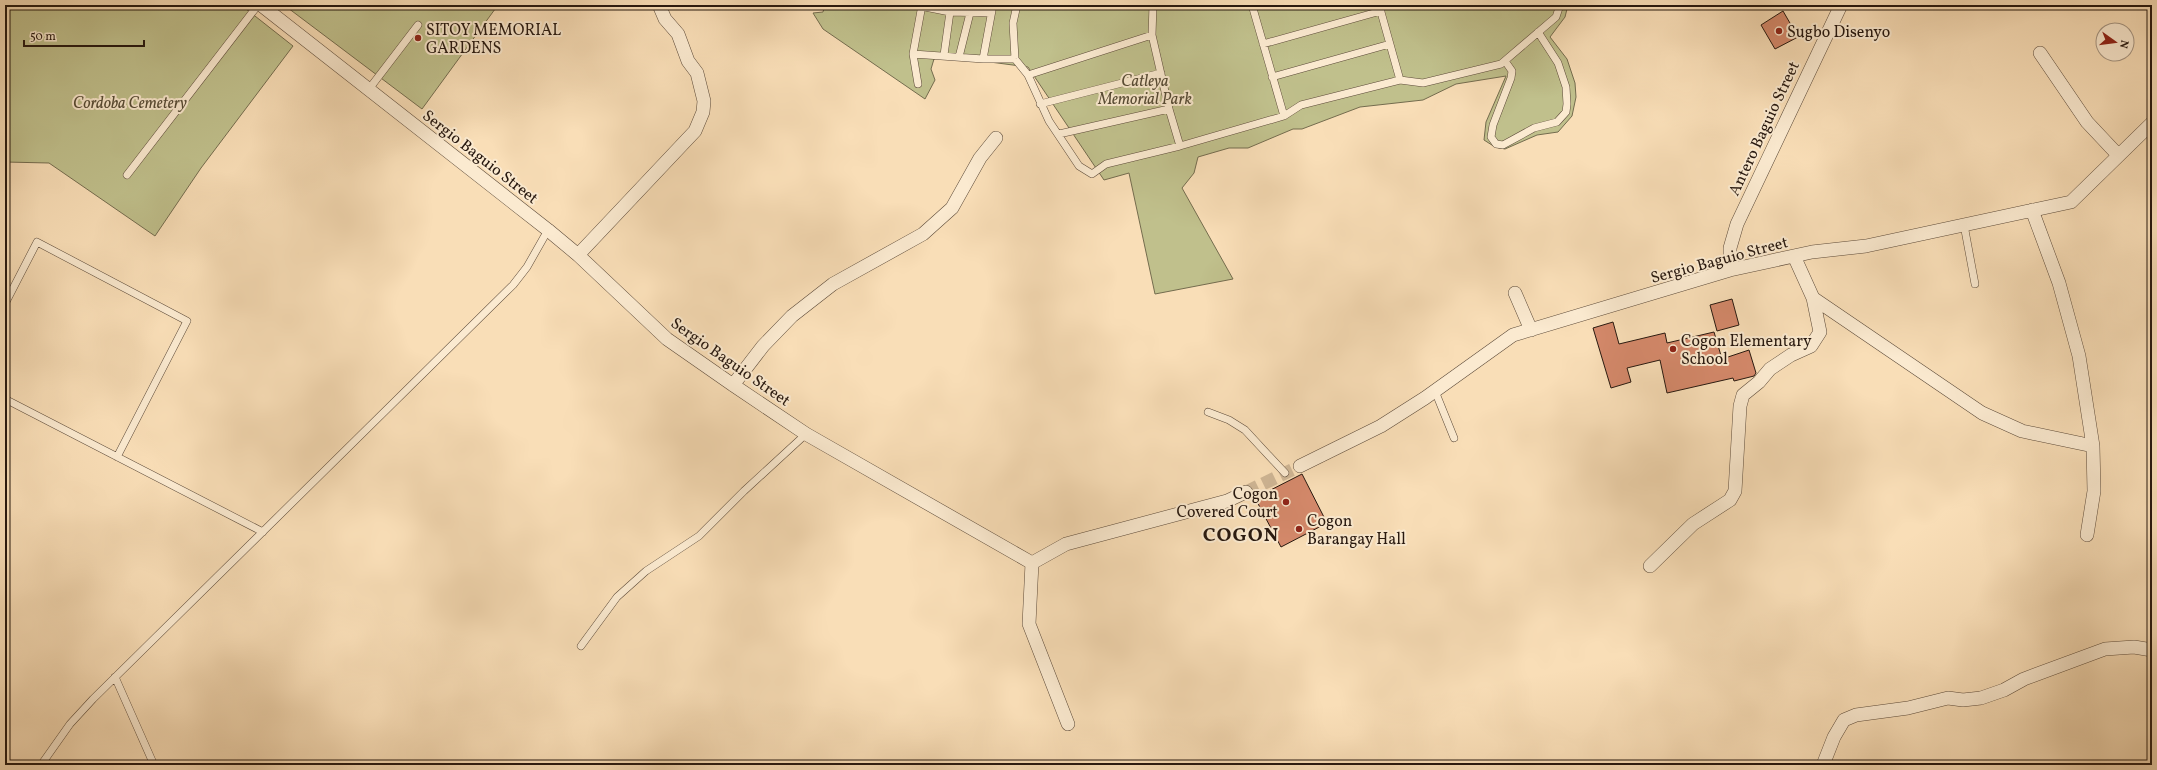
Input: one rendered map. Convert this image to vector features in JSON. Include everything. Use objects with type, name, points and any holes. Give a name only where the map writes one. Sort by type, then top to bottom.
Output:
[{"type":"street","name":"Sergio Baguio Street","points":[[260,5],[548,230],[667,339],[806,434],[1032,563]]},
{"type":"street","points":[[578,256],[695,131],[703,112],[704,101],[697,74],[688,61],[678,34],[665,19],[659,5]]},
{"type":"street","name":"Antero Baguio Street","points":[[1730,270],[1730,248],[1737,224],[1841,5]]},
{"type":"street","points":[[2040,53],[2087,122],[2118,155]]},
{"type":"street","name":"Sergio Baguio Street","points":[[1300,466],[1381,426],[1435,391],[1513,335],[1730,270],[1794,256],[1866,246],[2065,204],[2076,198],[2152,123]]},
{"type":"street","points":[[733,385],[763,346],[792,316],[833,284],[923,234],[952,208],[980,158],[996,138]]},
{"type":"street","points":[[2032,210],[2059,283],[2079,356],[2092,446],[2094,491],[2087,535]]},
{"type":"street","points":[[1650,566],[1693,524],[1730,500],[1734,491],[1740,406],[1743,395],[1759,382],[1773,366],[1812,346],[1820,332],[1813,298],[1794,256]]},
{"type":"street","points":[[1515,294],[1530,330]]},
{"type":"street","points":[[1813,298],[1982,413],[2022,431],[2092,446]]},
{"type":"street","points":[[1068,724],[1029,624],[1032,563],[1066,544],[1227,501],[1246,492]]},
{"type":"street","points":[[1823,765],[1834,737],[1844,720],[1856,715],[1908,708],[1948,698],[1963,700],[1981,698],[2004,690],[2024,678],[2105,649],[2134,647],[2152,650]]},
{"type":"lane","points":[[127,175],[260,5]]},
{"type":"lane","points":[[918,84],[913,54],[920,5],[950,12],[960,8],[970,13],[991,13]]},
{"type":"lane","points":[[983,59],[993,5]]},
{"type":"lane","points":[[1017,5],[1013,23],[1015,59],[1028,75],[1040,104],[1079,166],[1092,174],[1106,164],[1180,146],[1284,116],[1301,105],[1400,80],[1423,83],[1501,64],[1556,17],[1560,5]]},
{"type":"lane","points":[[1153,5],[1152,35],[1169,109],[1180,146]]},
{"type":"lane","points":[[1255,6],[1263,44],[1284,116]]},
{"type":"lane","points":[[1263,44],[1380,8],[1400,80]]},
{"type":"lane","points":[[944,55],[950,12]]},
{"type":"lane","points":[[959,57],[970,13]]},
{"type":"lane","points":[[369,89],[418,25]]},
{"type":"lane","points":[[1505,61],[1512,71],[1511,78],[1493,125],[1491,137],[1496,144],[1503,145],[1534,128],[1557,122],[1566,112],[1566,87],[1558,63],[1538,32]]},
{"type":"lane","points":[[1028,75],[1152,35]]},
{"type":"lane","points":[[1272,77],[1390,44]]},
{"type":"lane","points":[[913,54],[944,55],[983,59],[1015,59]]},
{"type":"lane","points":[[1040,104],[1161,73]]},
{"type":"lane","points":[[1059,134],[1169,109]]},
{"type":"lane","points":[[1964,225],[1975,284]]},
{"type":"lane","points":[[41,765],[70,724],[115,677],[513,285],[527,267],[548,230]]},
{"type":"lane","points":[[5,304],[37,242],[187,321],[117,457]]},
{"type":"lane","points":[[1435,391],[1454,438]]},
{"type":"lane","points":[[5,399],[263,532]]},
{"type":"lane","points":[[1208,412],[1229,420],[1245,430],[1285,473]]},
{"type":"lane","points":[[581,646],[616,597],[646,571],[700,536],[744,491],[806,434]]},
{"type":"lane","points":[[115,677],[154,765]]},
{"type":"green space","name":"Cordoba Cemetery","points":[[5,5],[241,5],[293,46],[201,168],[155,236],[49,163],[5,162]]},
{"type":"green space","points":[[284,5],[498,5],[422,109]]},
{"type":"green space","name":"Catleya Memorial Park","points":[[825,5],[1568,5],[1565,17],[1550,37],[1567,59],[1575,83],[1576,97],[1572,116],[1558,132],[1537,135],[1505,149],[1495,147],[1484,140],[1486,122],[1506,76],[1456,84],[1423,100],[1360,107],[1302,129],[1293,129],[1248,148],[1229,148],[1198,157],[1194,173],[1182,188],[1233,279],[1155,294],[1129,173],[1104,180],[1028,67],[944,56],[934,59],[931,69],[935,80],[925,99],[823,29],[813,13],[823,12]]},
{"type":"building","name":"Sugbo Disenyo","points":[[1783,11],[1798,37],[1775,49],[1761,25]]},
{"type":"building","points":[[1732,299],[1739,325],[1717,331],[1710,305]]},
{"type":"building","points":[[1613,322],[1619,344],[1665,333],[1667,343],[1714,332],[1722,359],[1749,350],[1756,373],[1754,376],[1734,381],[1733,378],[1667,393],[1660,360],[1627,368],[1631,382],[1611,388],[1593,328]]},
{"type":"building","name":"Cogon Covered Court","points":[[1302,474],[1327,523],[1281,547],[1255,498]]},
{"type":"tunnel","points":[[1246,492],[1300,466]]},
{"type":"place","name":"Sugbo Disenyo","points":[[1779,31]]},
{"type":"place","name":"SITOY MEMORIAL GARDENS","points":[[418,38]]},
{"type":"place","name":"Cogon Elementary School","points":[[1673,349]]},
{"type":"place","name":"Cogon Covered Court","points":[[1286,502]]},
{"type":"place","name":"Cogon Barangay Hall","points":[[1299,529]]},
{"type":"district","name":"COGON","points":[[1241,534]]}]
